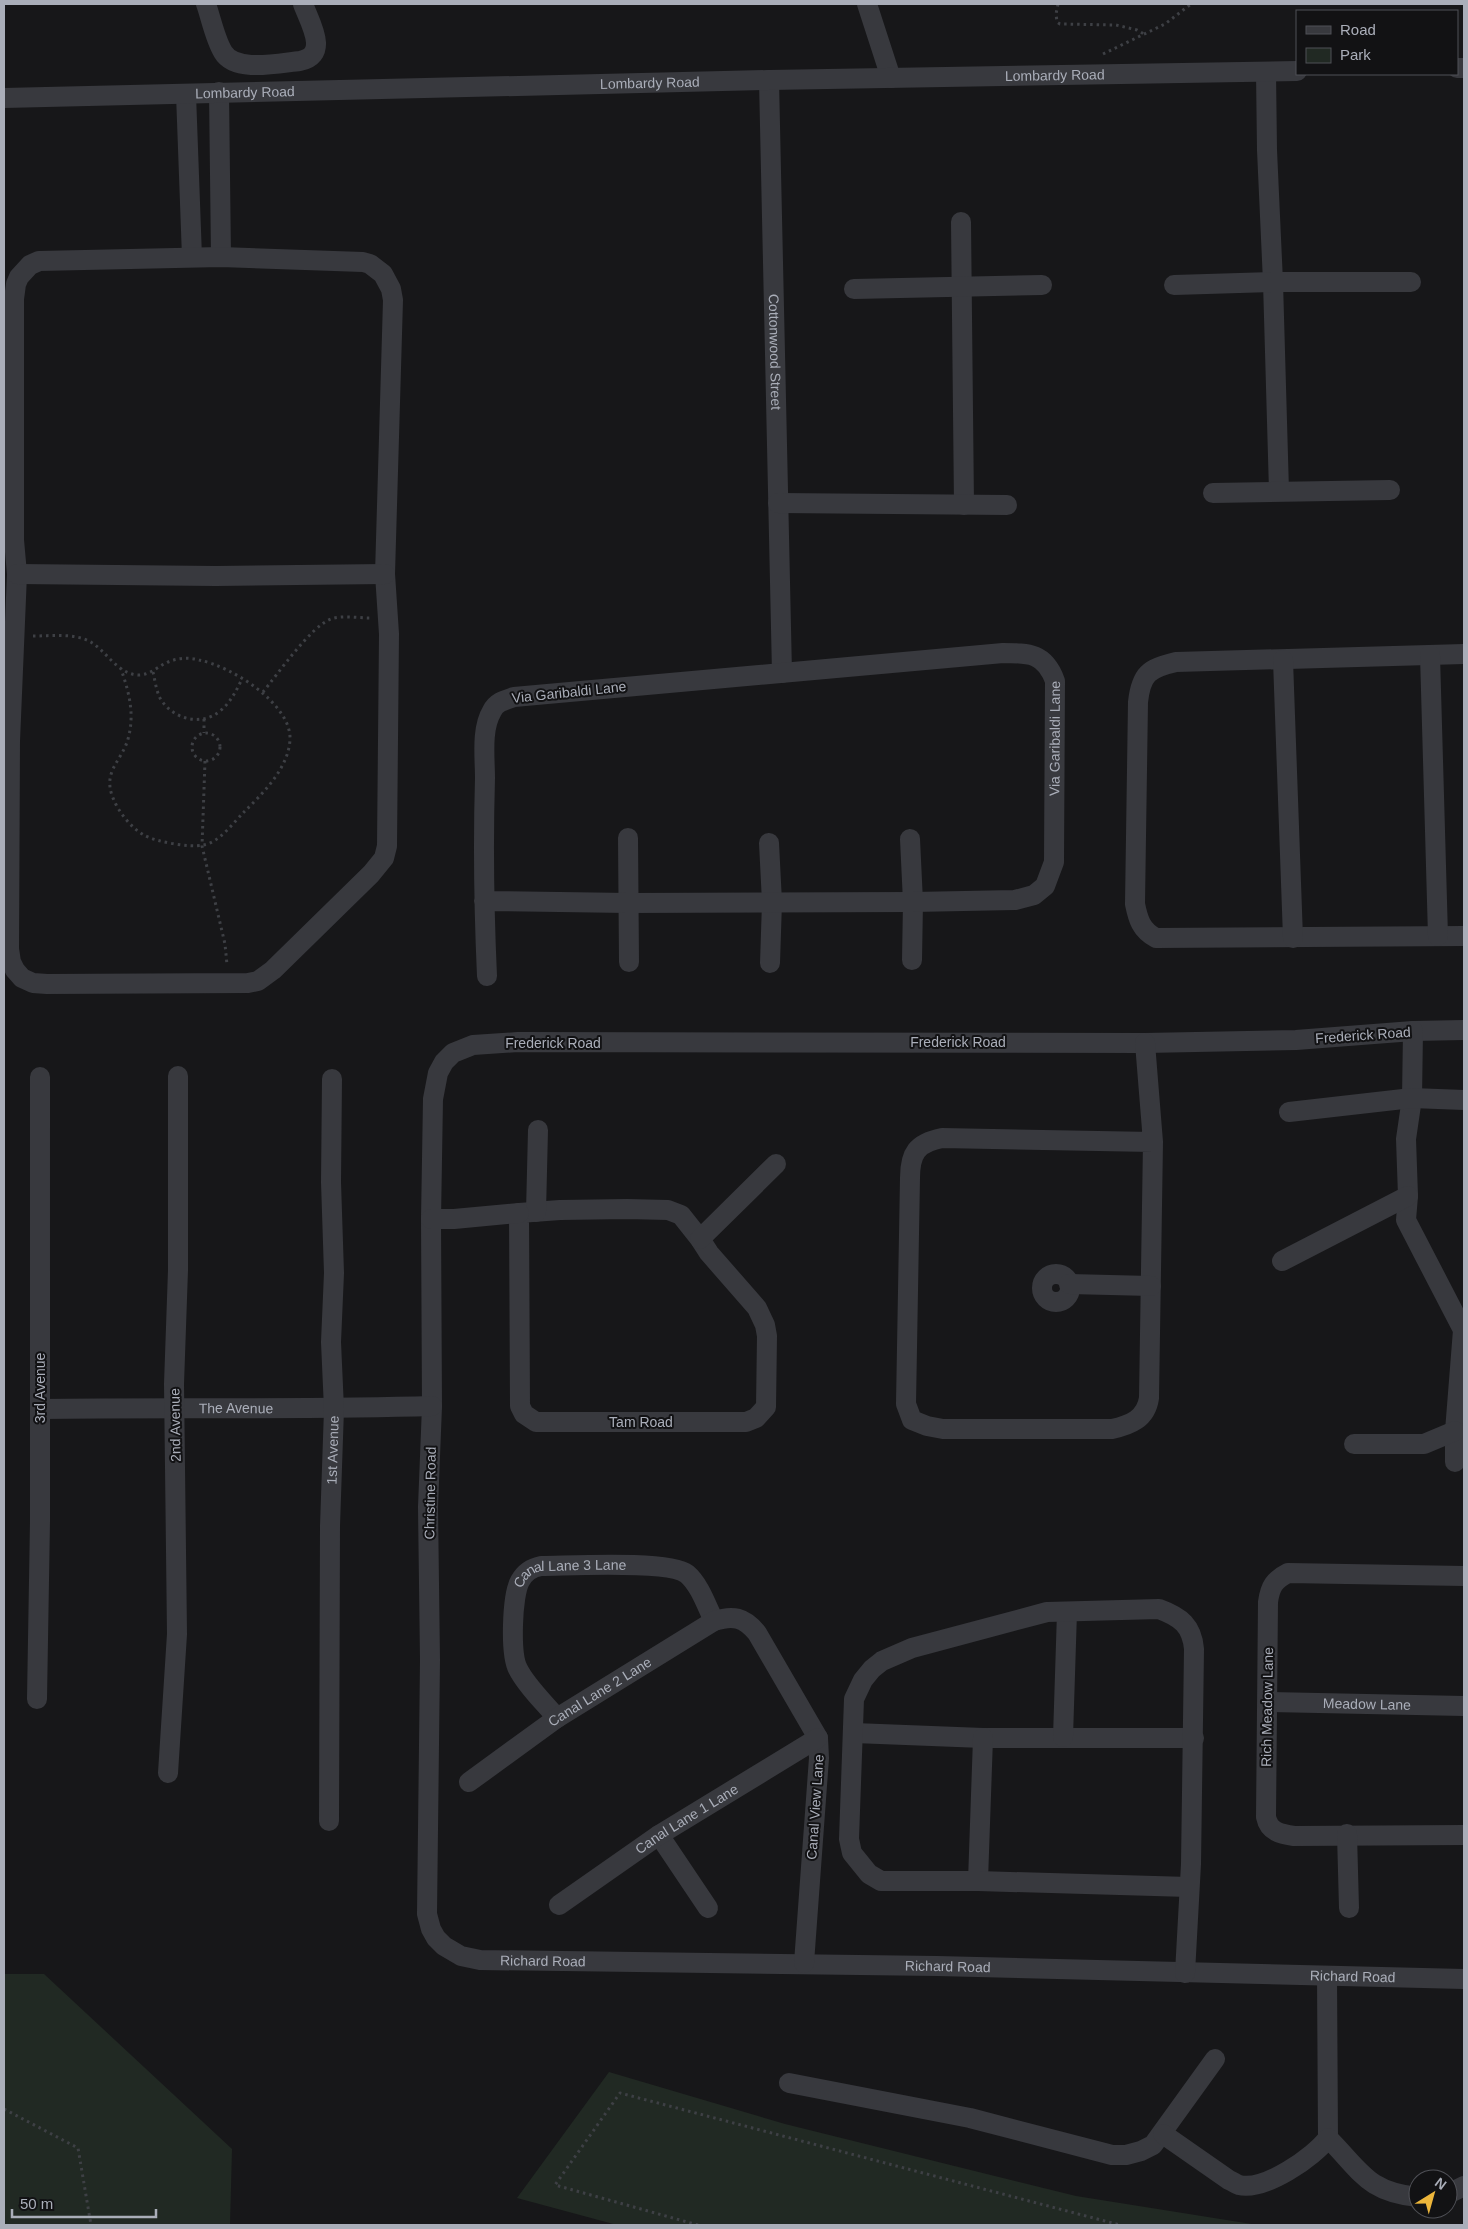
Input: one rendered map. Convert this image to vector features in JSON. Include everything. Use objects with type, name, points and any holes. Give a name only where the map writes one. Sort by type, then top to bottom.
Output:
[{"type":"street","points":[[206,4],[223,52],[234,62],[248,65],[300,61],[308,59],[314,54],[317,50],[315,36],[303,4]]},
{"type":"street","points":[[867,4],[891,78]]},
{"type":"street","name":"Lombardy Road","points":[[4,98],[768,80],[1296,71]]},
{"type":"street","points":[[1266,72],[1279,491]]},
{"type":"street","name":"Cottonwood Street","points":[[768,80],[782,673]]},
{"type":"street","points":[[219,92],[221,257]]},
{"type":"street","points":[[186,94],[192,257]]},
{"type":"street","points":[[961,222],[964,505]]},
{"type":"street","points":[[192,257],[363,262],[377,269],[387,281],[393,300],[394,330],[385,574],[388,619],[388,828],[384,858],[371,874],[265,977],[248,983],[229,984],[33,983],[22,978],[15,970],[11,962],[9,949],[10,740],[17,574],[14,540],[13,358],[16,284],[19,276],[30,265],[40,260],[192,257]]},
{"type":"street","points":[[1174,286],[1273,282],[1411,282]]},
{"type":"street","points":[[854,289],[1042,285]]},
{"type":"street","points":[[1213,493],[1390,490]]},
{"type":"street","points":[[778,503],[1007,505]]},
{"type":"street","points":[[17,574],[216,576],[385,574]]},
{"type":"street","name":"Via Garibaldi Lane","points":[[484,901],[628,904],[913,902],[1020,899],[1034,895],[1048,880],[1054,862],[1055,681],[1051,670],[1040,658],[1032,655],[1002,653],[514,697],[498,703],[492,709],[486,735],[484,901],[488,976]]},
{"type":"street","points":[[1464,654],[1176,662],[1151,670],[1144,677],[1139,687],[1135,904],[1140,925],[1147,933],[1156,938],[1464,936]]},
{"type":"street","points":[[1430,655],[1438,936]]},
{"type":"street","points":[[1283,660],[1292,938]]},
{"type":"street","points":[[628,838],[629,962]]},
{"type":"street","points":[[910,839],[913,902],[912,960]]},
{"type":"street","points":[[769,843],[772,902],[770,963]]},
{"type":"street","name":"Frederick Road","points":[[453,1053],[473,1044],[518,1042],[1145,1043],[1296,1040],[1413,1031],[1464,1030]]},
{"type":"street","points":[[1413,1031],[1412,1098],[1406,1139],[1408,1196],[1406,1220],[1462,1330],[1462,1364],[1455,1462]]},
{"type":"street","points":[[1145,1043],[1153,1142],[1149,1398],[1143,1413],[1136,1421],[1112,1429],[943,1429],[918,1424],[908,1413],[906,1404],[910,1163],[918,1148],[931,1140],[942,1138],[1153,1142]]},
{"type":"street","name":"Christine Road","points":[[436,1938],[427,1914],[430,1669],[428,1507],[432,1406],[431,1219],[435,1082],[444,1062],[453,1053]]},
{"type":"street","name":"2nd Avenue","points":[[168,1773],[172,1745],[176,1634],[174,1407],[178,1270],[178,1076]]},
{"type":"street","name":"3rd Avenue","points":[[37,1699],[40,1409],[40,1078]]},
{"type":"street","name":"1st Avenue","points":[[329,1821],[330,1526],[334,1409],[331,1342],[334,1273],[331,1182],[332,1079]]},
{"type":"street","points":[[1288,1112],[1412,1098],[1464,1100]]},
{"type":"street","name":"Tam Road","points":[[431,1219],[454,1219],[527,1213],[627,1209],[668,1210],[681,1215],[700,1239],[708,1253],[757,1308],[765,1325],[767,1345],[766,1407],[764,1411],[746,1422],[536,1422],[524,1414],[520,1406],[527,1213],[538,1130]]},
{"type":"street","points":[[700,1239],[776,1164]]},
{"type":"street","points":[[1282,1262],[1408,1196]]},
{"type":"street","points":[[1069,1284],[1151,1286]]},
{"type":"street","name":"The Avenue","points":[[40,1409],[174,1407],[334,1409],[432,1406]]},
{"type":"street","points":[[1354,1444],[1424,1444],[1458,1438]]},
{"type":"street","name":"Canal Lane 3 Lane","points":[[557,1718],[524,1678],[517,1668],[513,1656],[516,1588],[525,1573],[532,1568],[541,1566],[658,1566],[680,1570],[692,1580],[714,1621]]},
{"type":"street","name":"Rich Meadow Lane","points":[[1464,1576],[1288,1574],[1279,1578],[1270,1591],[1268,1602],[1267,1823],[1276,1832],[1294,1836],[1347,1834],[1464,1835]]},
{"type":"street","points":[[1185,1973],[1191,1864],[1194,1649],[1193,1635],[1184,1623],[1172,1613],[1159,1609],[1067,1612],[1028,1616],[912,1648],[882,1661],[863,1680],[854,1699],[850,1847],[852,1853],[869,1874],[881,1881],[892,1882],[978,1881],[1189,1887]]},
{"type":"street","points":[[1063,1737],[1067,1612]]},
{"type":"street","name":"Canal Lane 2 Lane","points":[[469,1782],[557,1718],[714,1621],[728,1617],[737,1617]]},
{"type":"street","name":"Canal View Lane","points":[[737,1617],[750,1624],[757,1633],[818,1738],[820,1758],[804,1963]]},
{"type":"street","name":"Meadow Lane","points":[[1268,1702],[1464,1706]]},
{"type":"street","points":[[854,1733],[983,1738],[1194,1738]]},
{"type":"street","name":"Canal Lane 1 Lane","points":[[559,1905],[659,1835],[818,1738]]},
{"type":"street","points":[[978,1881],[983,1738]]},
{"type":"street","points":[[1347,1834],[1349,1908]]},
{"type":"street","points":[[659,1835],[708,1908]]},
{"type":"street","name":"Richard Road","points":[[436,1938],[451,1951],[480,1960],[804,1963],[1464,1980]]},
{"type":"street","points":[[1163,2134],[1229,2180],[1240,2185],[1250,2185],[1286,2173],[1320,2150],[1328,2138],[1327,1976]]},
{"type":"street","points":[[789,2083],[970,2118],[1112,2154],[1126,2155],[1153,2145],[1163,2134],[1215,2060]]},
{"type":"street","points":[[1328,2138],[1366,2180],[1376,2187],[1392,2193],[1408,2195]]},
{"type":"path","points":[[1058,4],[1055,17],[1060,24],[1116,25],[1137,30],[1144,34]]},
{"type":"path","points":[[1096,75],[1099,57],[1165,24],[1191,4]]},
{"type":"path","points":[[263,692],[301,645],[329,620],[341,617],[388,619]]},
{"type":"path","points":[[14,637],[74,636],[90,642],[121,669],[138,675],[153,672],[166,663],[181,658],[199,660],[242,679],[263,692],[279,711],[289,729],[290,742],[283,763],[275,778],[248,808],[222,834],[202,846],[188,846],[144,835],[125,818],[112,797],[109,777],[124,751],[129,738],[131,720],[131,700],[121,669]]},
{"type":"path","points":[[153,672],[156,690],[167,707],[186,718],[204,719],[219,712],[227,704],[242,679]]},
{"type":"path","points":[[204,719],[204,733]]},
{"type":"path","points":[[204,733],[217,738],[220,746],[218,756],[210,761],[196,758],[192,749],[194,740],[204,733]]},
{"type":"path","points":[[205,761],[202,846],[224,944],[229,984]]},
{"type":"path","points":[[698,2225],[555,2185],[620,2093],[1120,2225]]},
{"type":"path","points":[[4,2110],[78,2148],[91,2225]]},
{"type":"green space","points":[[4,1974],[44,1974],[232,2149],[230,2225],[4,2225]]},
{"type":"green space","points":[[609,2072],[785,2124],[1076,2196],[1258,2225],[617,2225],[517,2198]]}]
